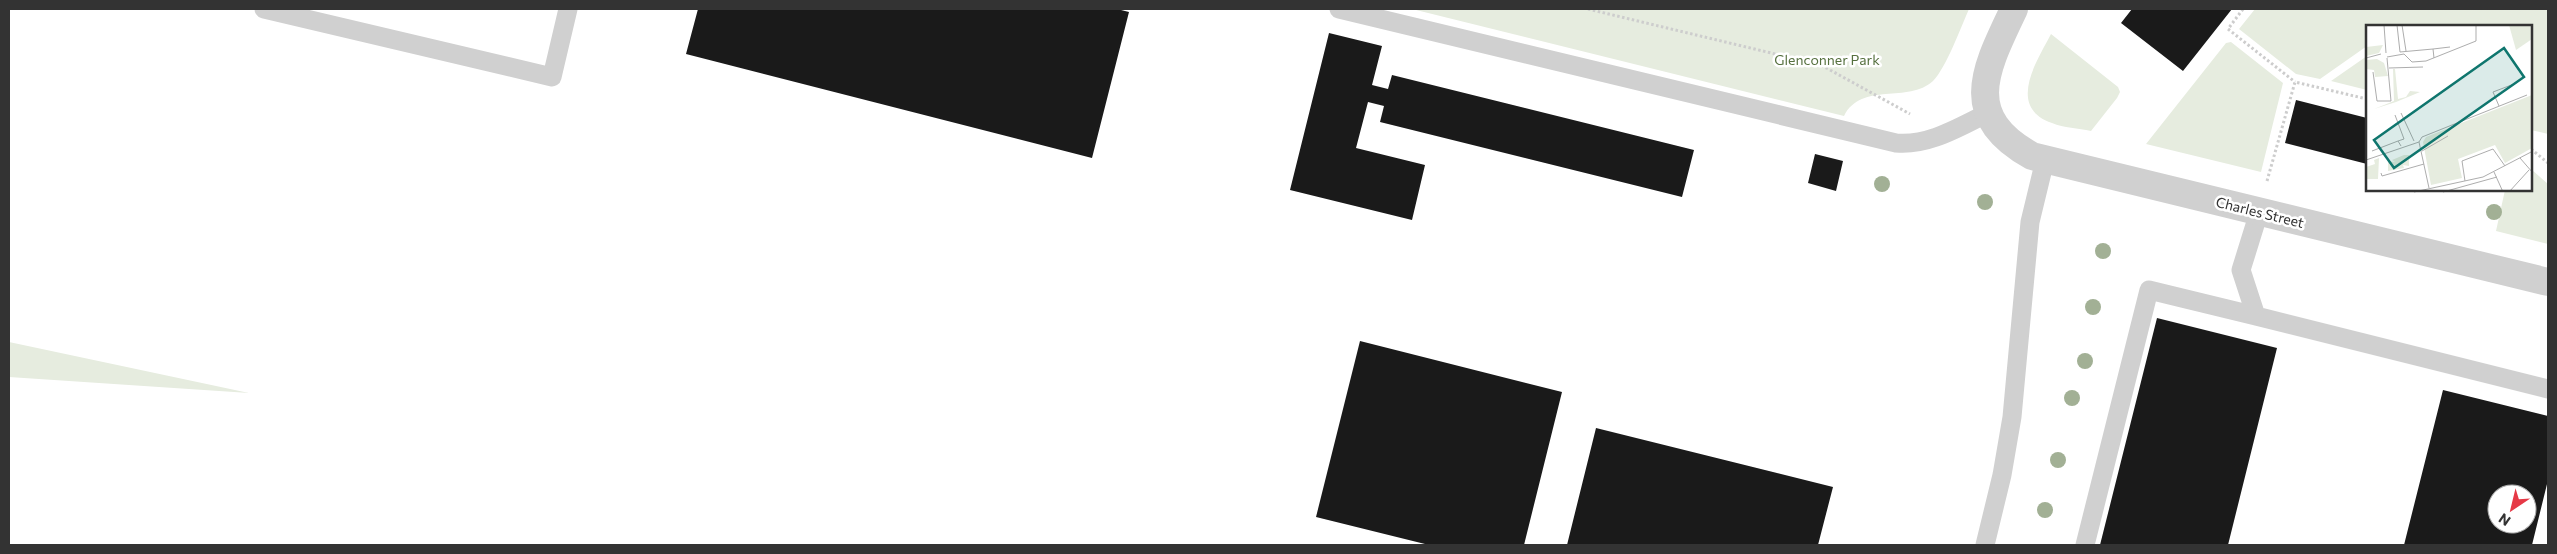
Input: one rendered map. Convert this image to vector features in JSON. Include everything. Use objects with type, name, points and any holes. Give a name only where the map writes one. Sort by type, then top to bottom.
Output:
[{"type":"street","points":[[1988,114],[1986,99],[1987,70],[2014,9]]},
{"type":"street","name":"Charles Street","points":[[1988,114],[1992,123],[2008,141],[2032,156],[2045,160],[2548,282]]},
{"type":"lane","points":[[264,9],[552,77],[568,9]]},
{"type":"lane","points":[[1339,9],[1896,143],[1921,142],[1988,114]]},
{"type":"lane","points":[[1985,545],[2002,475],[2012,417],[2030,222],[2045,160]]},
{"type":"lane","points":[[2256,316],[2242,270],[2259,212]]},
{"type":"lane","points":[[2085,545],[2149,290],[2548,389]]},
{"type":"path","points":[[1588,9],[1821,64],[1945,133]]},
{"type":"path","points":[[2244,9],[2228,29],[2295,82],[2366,98]]},
{"type":"path","points":[[2259,212],[2295,82]]},
{"type":"path","points":[[2532,150],[2548,163]]},
{"type":"green space","name":"Glenconner Park","points":[[1412,9],[1969,9],[1948,57],[1933,81],[1923,88],[1862,99],[1852,105],[1844,116]]},
{"type":"green space","points":[[2255,9],[2548,9],[2548,134],[2532,130],[2532,25],[2366,25],[2366,47],[2320,79],[2296,74],[2239,29]]},
{"type":"green space","points":[[2051,34],[2118,87],[2120,92],[2117,98],[2091,131],[2052,123],[2038,116],[2030,106],[2028,95],[2029,83],[2033,70]]},
{"type":"green space","points":[[2231,42],[2283,83],[2261,172],[2146,144],[2226,43]]},
{"type":"green space","points":[[2366,57],[2366,90],[2331,81]]},
{"type":"green space","points":[[2532,170],[2548,184],[2548,244],[2496,231],[2505,191],[2532,191]]},
{"type":"green space","points":[[9,342],[249,393],[9,377]]},
{"type":"building","points":[[698,9],[1117,9],[1129,12],[1092,158],[686,54]]},
{"type":"building","points":[[2132,9],[2232,9],[2183,71],[2121,23]]},
{"type":"building","points":[[1329,33],[1382,46],[1372,85],[1388,89],[1392,75],[1694,150],[1682,197],[1380,122],[1384,106],[1368,102],[1356,148],[1425,165],[1412,220],[1290,190]]},
{"type":"building","points":[[2296,100],[2366,118],[2366,164],[2285,143]]},
{"type":"building","points":[[1815,154],[1843,161],[1836,191],[1808,183]]},
{"type":"building","points":[[2157,318],[2277,348],[2228,545],[2100,545]]},
{"type":"building","points":[[1360,341],[1562,392],[1524,545],[1429,545],[1316,517]]},
{"type":"building","points":[[2443,390],[2548,416],[2548,480],[2537,525],[2537,484],[2487,484],[2487,534],[2535,534],[2532,545],[2404,545]]},
{"type":"building","points":[[1596,428],[1833,487],[1818,545],[1567,545]]}]
